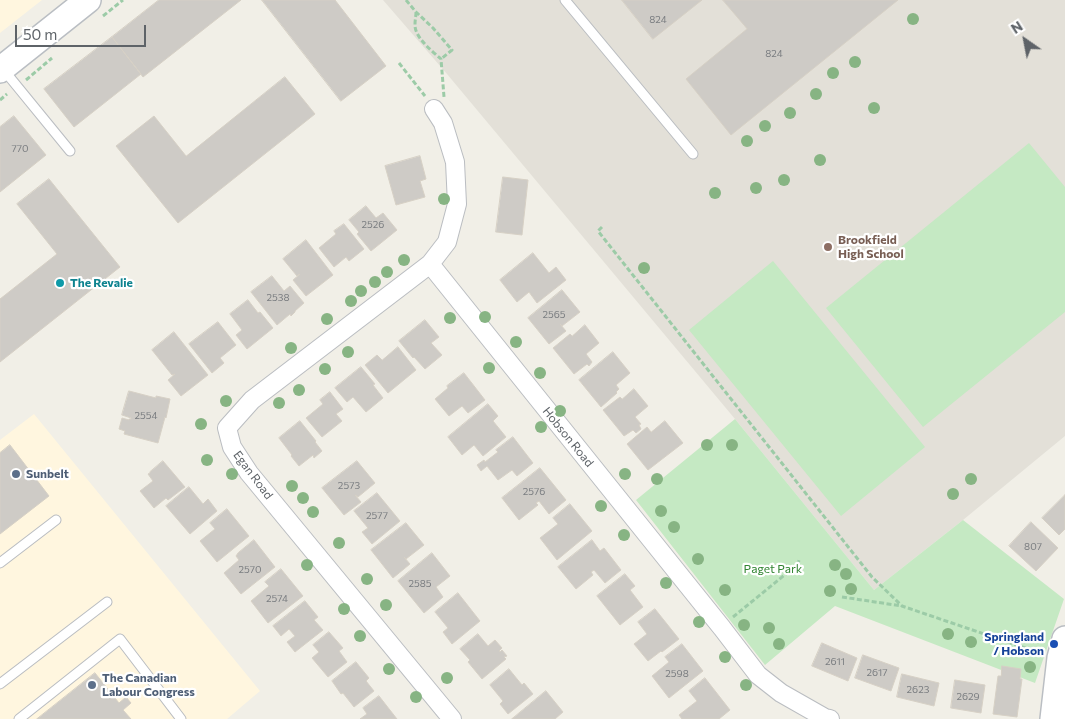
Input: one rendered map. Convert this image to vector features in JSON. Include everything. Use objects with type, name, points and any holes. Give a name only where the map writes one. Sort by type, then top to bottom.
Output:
[{"type":"main road","points":[[1,69],[88,0]]},
{"type":"main road","points":[[1053,719],[1062,648]]},
{"type":"street","points":[[430,264],[447,242],[457,204],[456,162],[439,116]]},
{"type":"street","name":"Hobson Road","points":[[430,264],[758,675],[781,693],[826,719]]},
{"type":"street","name":"Egan Road","points":[[430,264],[252,400],[227,428],[232,447],[249,473],[452,719]]},
{"type":"lane","points":[[565,0],[693,154]]},
{"type":"lane","points":[[1,69],[70,151]]},
{"type":"lane","points":[[0,563],[56,520]]},
{"type":"lane","points":[[0,684],[107,602]]},
{"type":"lane","points":[[18,719],[120,639],[180,719]]},
{"type":"path","points":[[406,0],[434,28],[452,50],[440,59]]},
{"type":"path","points":[[399,62],[439,116],[445,106],[440,59],[425,45],[417,32],[414,26],[416,12]]},
{"type":"path","points":[[602,227],[598,231],[872,577],[902,606]]},
{"type":"path","points":[[722,628],[787,573],[798,563],[800,558]]},
{"type":"path","points":[[842,597],[902,606],[1044,654],[1062,648]]},
{"type":"shaded area","points":[[0,0],[42,0],[0,33]]},
{"type":"shaded area","name":"Brookfield High School","points":[[383,0],[1065,0],[1065,436],[874,590],[735,419]]},
{"type":"shaded area","points":[[34,414],[260,691],[227,719],[0,719],[0,440]]},
{"type":"green space","points":[[1029,143],[1065,187],[1065,312],[923,427],[826,308]]},
{"type":"green space","points":[[773,261],[925,447],[841,516],[689,330]]},
{"type":"green space","name":"Paget Park","points":[[735,419],[874,590],[963,520],[1064,599],[1035,683],[835,606],[765,665],[636,500]]},
{"type":"building","points":[[159,0],[241,0],[143,77],[112,37]]},
{"type":"building","points":[[262,0],[335,0],[386,66],[341,101]]},
{"type":"building","points":[[622,0],[702,0],[653,39]]},
{"type":"building","points":[[723,0],[898,0],[731,135],[686,79],[747,29]]},
{"type":"building","points":[[112,37],[141,74],[74,127],[44,89]]},
{"type":"building","points":[[285,77],[315,114],[178,223],[116,146],[154,116],[186,156]]},
{"type":"building","points":[[14,116],[46,155],[0,192],[0,127]]},
{"type":"building","points":[[420,156],[426,179],[420,181],[425,197],[396,205],[385,166]]},
{"type":"building","points":[[503,177],[528,180],[522,235],[496,232]]},
{"type":"building","name":"The Revalie","points":[[49,179],[120,267],[0,362],[0,299],[57,254],[17,204]]},
{"type":"building","points":[[366,206],[376,218],[383,213],[397,230],[371,251],[357,234],[359,232],[349,220]]},
{"type":"building","points":[[344,224],[364,249],[349,261],[346,257],[334,267],[319,248],[336,234],[334,231]]},
{"type":"building","points":[[306,240],[333,275],[306,296],[293,280],[300,274],[297,276],[283,259]]},
{"type":"building","points":[[533,253],[549,273],[556,267],[566,280],[537,303],[529,292],[517,302],[500,280]]},
{"type":"building","points":[[272,276],[284,291],[290,286],[304,303],[291,316],[290,314],[277,325],[251,292]]},
{"type":"building","points":[[562,290],[580,312],[562,326],[560,324],[566,331],[549,344],[528,318]]},
{"type":"building","points":[[248,300],[273,328],[247,349],[236,335],[242,330],[230,314]]},
{"type":"building","points":[[425,320],[439,337],[431,343],[442,355],[425,369],[399,341]]},
{"type":"building","points":[[218,322],[236,345],[220,358],[224,363],[212,373],[189,344]]},
{"type":"building","points":[[585,325],[599,343],[586,354],[592,362],[589,366],[587,364],[574,374],[553,348]]},
{"type":"building","points":[[174,332],[208,375],[181,396],[168,380],[175,374],[172,375],[152,350]]},
{"type":"building","points":[[398,347],[416,370],[388,393],[365,365],[377,355],[382,360]]},
{"type":"building","points":[[613,352],[630,373],[616,385],[619,389],[617,393],[601,407],[579,380]]},
{"type":"building","points":[[361,367],[375,384],[373,385],[383,398],[366,412],[353,397],[347,402],[335,388]]},
{"type":"building","points":[[464,373],[485,400],[468,413],[462,406],[449,416],[435,399],[448,388],[447,386]]},
{"type":"building","points":[[634,389],[648,406],[635,417],[641,424],[639,425],[641,429],[636,433],[633,430],[624,436],[603,410],[620,397],[622,399]]},
{"type":"building","points":[[129,391],[156,398],[156,396],[170,399],[158,443],[124,434],[125,431],[119,429],[122,418],[131,419],[122,415]]},
{"type":"building","points":[[330,392],[343,409],[336,414],[342,421],[322,437],[306,418],[323,404],[320,400]]},
{"type":"building","points":[[488,404],[498,416],[493,421],[506,437],[483,456],[474,445],[462,455],[448,437]]},
{"type":"building","points":[[300,421],[322,451],[314,458],[313,455],[299,466],[279,438]]},
{"type":"building","points":[[665,421],[683,443],[648,470],[627,444],[647,427],[651,432]]},
{"type":"building","points":[[513,437],[533,463],[517,476],[512,470],[498,480],[487,466],[481,471],[477,465],[484,460],[485,462],[498,452],[496,450]]},
{"type":"building","name":"Sunbelt","points":[[10,445],[49,496],[0,534],[0,453]]},
{"type":"building","points":[[163,461],[185,487],[168,500],[166,498],[154,508],[140,491],[153,481],[148,474]]},
{"type":"building","points":[[357,461],[375,483],[358,497],[355,495],[361,502],[344,515],[322,488]]},
{"type":"building","points":[[540,468],[566,500],[549,514],[539,501],[536,503],[538,505],[519,520],[502,498]]},
{"type":"building","points":[[189,487],[203,504],[208,499],[217,511],[190,534],[166,506]]},
{"type":"building","points":[[377,493],[400,521],[372,544],[362,532],[368,528],[354,511]]},
{"type":"building","points":[[1065,495],[1065,529],[1059,535],[1042,518]]},
{"type":"building","points":[[570,504],[592,531],[557,560],[540,538],[558,524],[553,518]]},
{"type":"building","points":[[227,509],[249,536],[217,562],[200,541],[215,529],[210,523]]},
{"type":"building","points":[[1031,522],[1058,548],[1036,571],[1009,546]]},
{"type":"building","points":[[406,523],[424,545],[406,559],[404,557],[410,564],[393,578],[371,550]]},
{"type":"building","points":[[254,540],[275,567],[241,594],[224,573],[239,560],[236,556],[238,553]]},
{"type":"building","points":[[592,540],[600,551],[604,548],[621,570],[605,583],[594,570],[591,572],[593,575],[576,589],[558,567]]},
{"type":"building","points":[[432,553],[450,576],[436,587],[443,597],[424,613],[398,581]]},
{"type":"building","points":[[281,569],[303,596],[268,623],[251,601],[269,586],[265,582]]},
{"type":"building","points":[[625,574],[635,586],[630,590],[643,607],[620,625],[597,596]]},
{"type":"building","points":[[458,593],[480,621],[452,644],[443,632],[448,628],[435,612]]},
{"type":"building","points":[[305,601],[318,617],[314,620],[323,630],[295,652],[287,642],[295,636],[289,629],[281,636],[273,626]]},
{"type":"building","points":[[655,609],[679,639],[648,661],[634,644],[647,634],[638,622]]},
{"type":"building","points":[[329,632],[343,648],[339,651],[347,662],[328,677],[312,658],[319,652],[313,645]]},
{"type":"building","points":[[478,634],[488,646],[495,640],[502,648],[499,651],[502,650],[507,656],[504,657],[506,659],[482,679],[468,662],[470,660],[460,649]]},
{"type":"building","points":[[822,643],[857,658],[848,681],[812,666]]},
{"type":"building","points":[[682,644],[703,671],[669,698],[652,676],[669,662],[665,657]]},
{"type":"building","points":[[863,655],[899,668],[891,691],[855,678]]},
{"type":"building","points":[[356,662],[369,678],[366,681],[374,691],[354,707],[343,693],[341,694],[332,681]]},
{"type":"building","points":[[1002,666],[1021,669],[1020,679],[1022,679],[1017,717],[993,714],[998,676],[1001,676]]},
{"type":"building","points":[[509,669],[522,685],[524,683],[533,694],[508,714],[500,704],[503,701],[490,685]]},
{"type":"building","name":"The Canadian Labour Congress","points":[[95,673],[119,703],[126,697],[131,703],[123,710],[131,719],[37,719]]},
{"type":"building","points":[[902,674],[939,683],[934,706],[897,697]]},
{"type":"building","points":[[705,678],[730,710],[719,719],[682,719],[679,715],[697,701],[689,691]]},
{"type":"building","points":[[955,680],[985,685],[981,713],[951,708]]},
{"type":"building","points":[[546,691],[563,712],[555,719],[512,719]]},
{"type":"building","points":[[379,696],[397,719],[360,719],[367,714],[363,708]]},
{"type":"place","name":"Brookfield High School","points":[[828,247]]},
{"type":"place","name":"The Revalie","points":[[60,283]]},
{"type":"place","name":"Sunbelt","points":[[16,474]]},
{"type":"place","name":"Springland / Hobson","points":[[1054,644]]},
{"type":"place","name":"The Canadian Labour Congress","points":[[92,685]]}]
